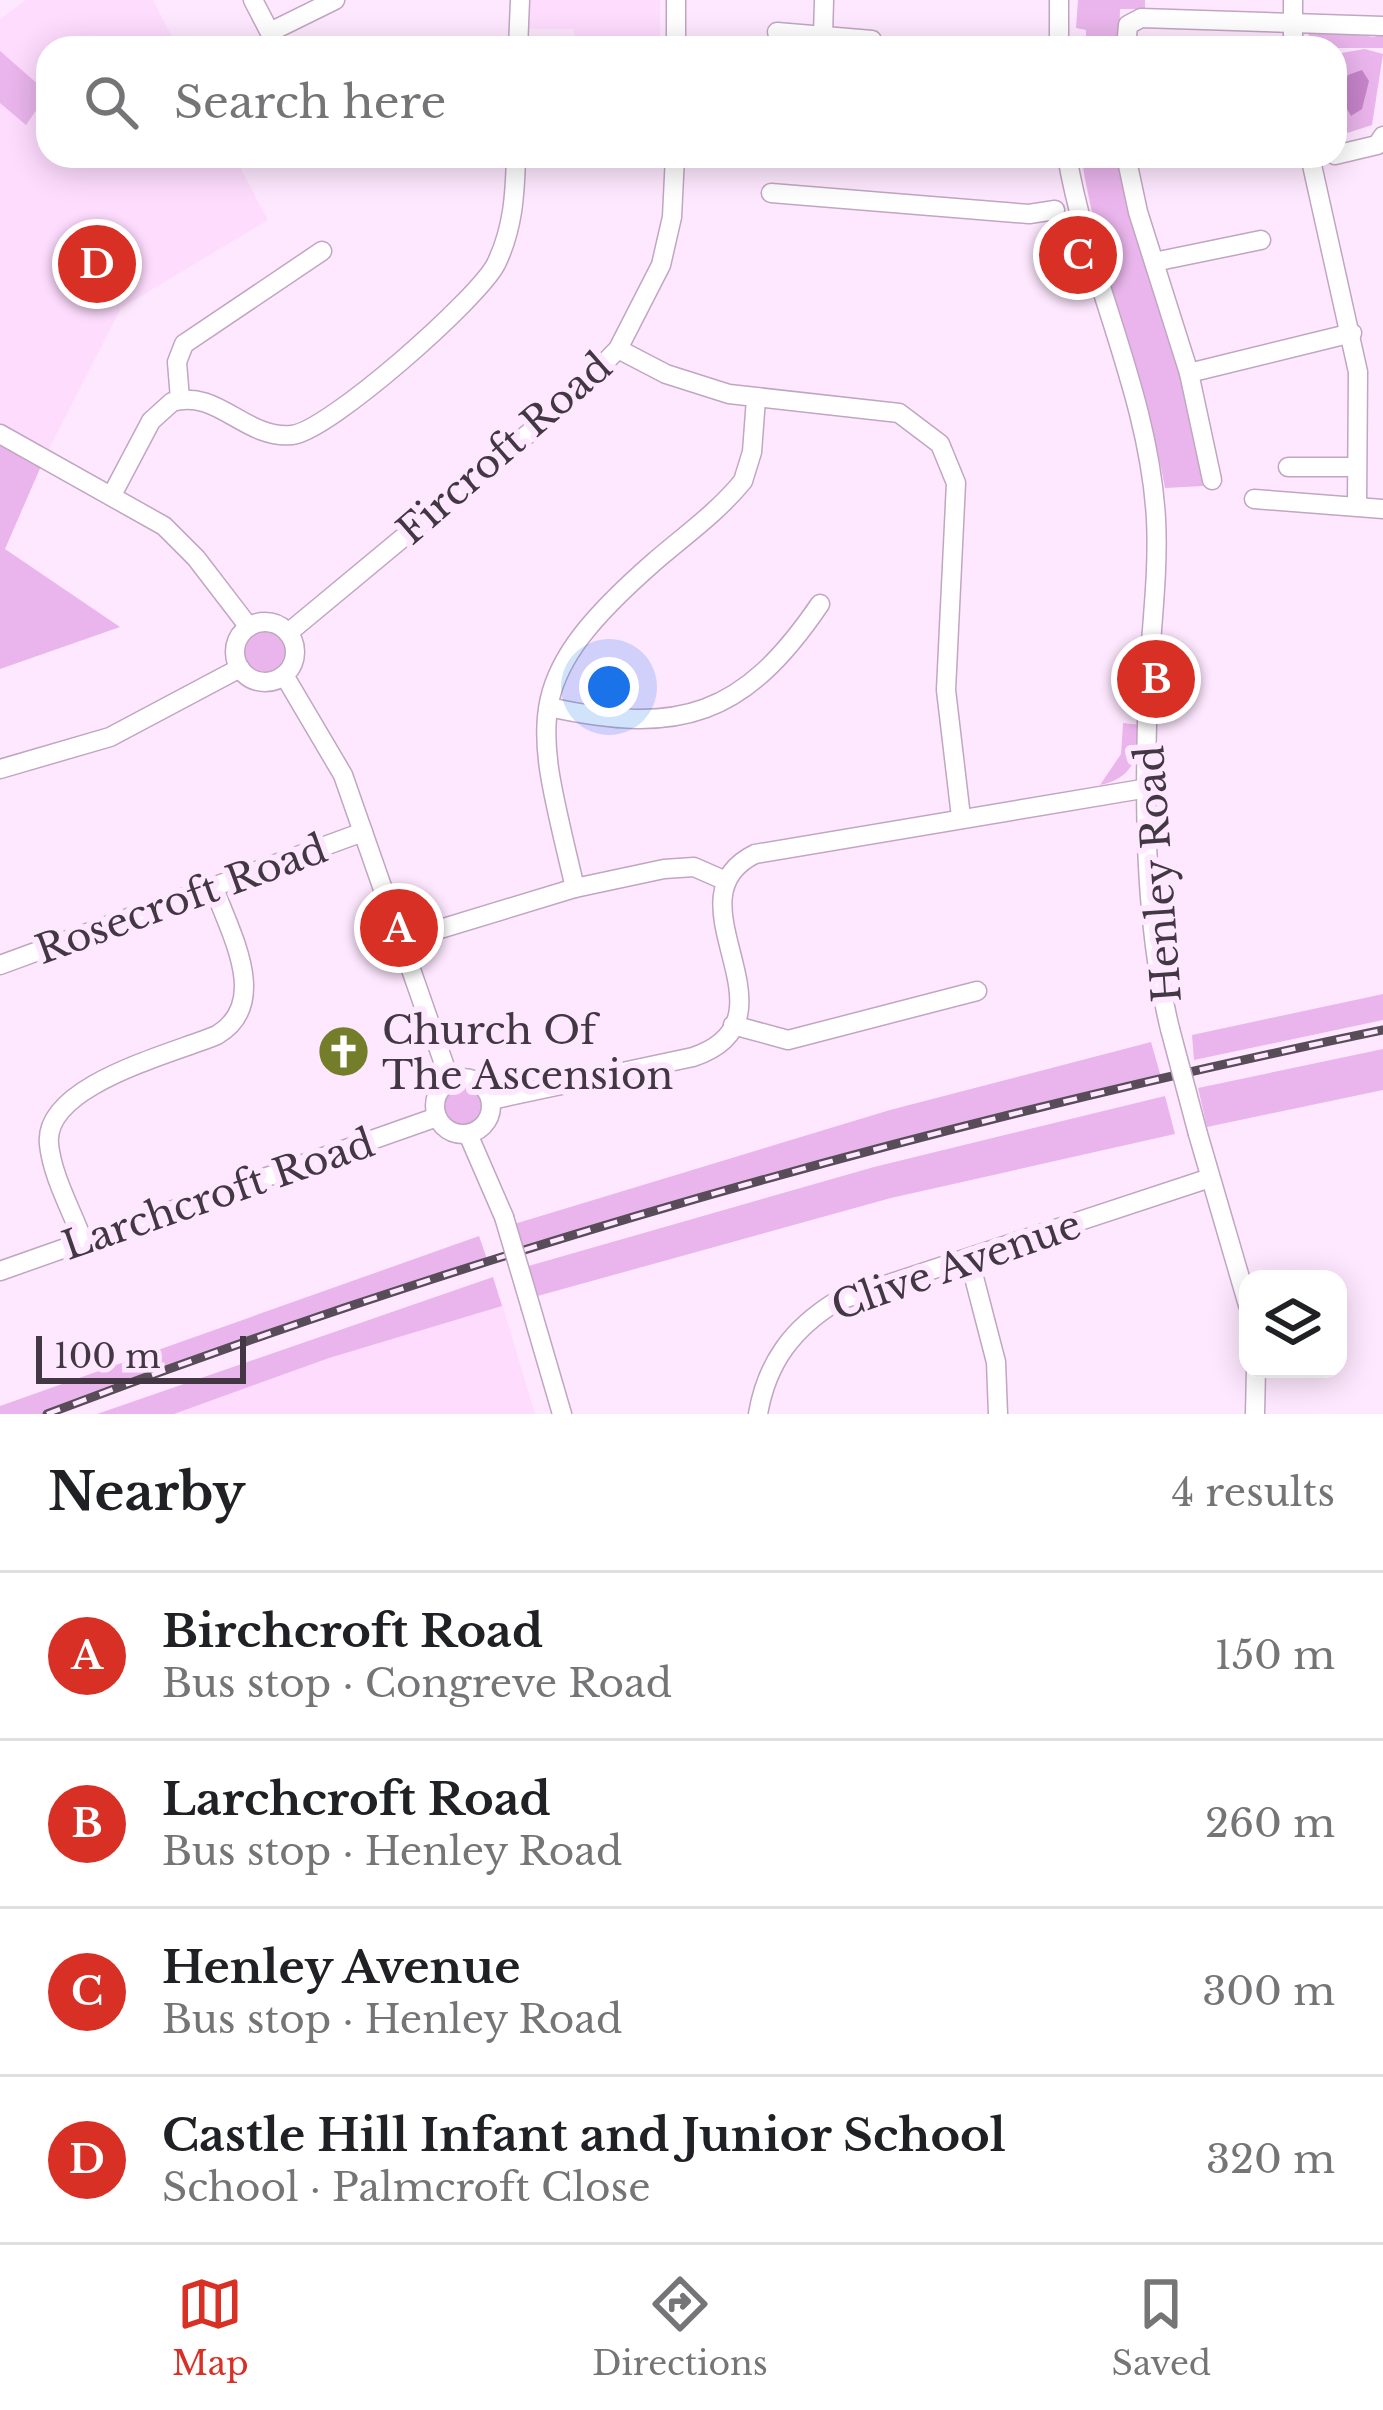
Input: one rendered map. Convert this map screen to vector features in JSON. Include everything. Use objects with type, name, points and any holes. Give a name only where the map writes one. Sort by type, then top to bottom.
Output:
[{"type":"street","points":[[254,0],[272,36]]},
{"type":"street","points":[[280,36],[335,0]]},
{"type":"street","points":[[518,36],[520,0]]},
{"type":"street","points":[[676,0],[676,36]]},
{"type":"street","points":[[777,32],[823,36],[824,0]]},
{"type":"street","points":[[1059,0],[1059,36]]},
{"type":"street","points":[[1293,0],[1294,36]]},
{"type":"street","points":[[1127,36],[1128,25],[1137,19],[1383,26]]},
{"type":"street","points":[[1347,151],[1376,145],[1383,136]]},
{"type":"street","points":[[113,493],[152,421],[180,399],[209,403],[269,434],[296,435],[324,422],[462,307],[487,279],[512,218],[515,168]]},
{"type":"street","name":"Fircroft Road","points":[[288,633],[564,404],[618,349],[661,265],[672,218],[674,168]]},
{"type":"street","name":"Henley Road","points":[[1070,168],[1091,266],[1136,400],[1150,461],[1156,562],[1148,788],[1154,929],[1170,1029],[1239,1275]]},
{"type":"street","points":[[1129,168],[1189,373],[1212,480]]},
{"type":"street","points":[[1324,168],[1358,372],[1357,505]]},
{"type":"street","points":[[771,193],[1029,214],[1055,209]]},
{"type":"street","points":[[1154,262],[1261,240]]},
{"type":"street","points":[[180,399],[177,362],[184,344],[322,250]]},
{"type":"street","points":[[1189,373],[1352,334]]},
{"type":"street","points":[[618,349],[666,374],[756,399],[899,413],[929,432],[948,458],[956,484],[946,690],[961,818]]},
{"type":"street","points":[[575,888],[547,767],[549,707],[557,674],[583,628],[742,481],[752,452],[756,399]]},
{"type":"street","points":[[0,434],[113,493],[176,536],[249,627]]},
{"type":"street","points":[[1288,466],[1356,467]]},
{"type":"street","points":[[1254,499],[1383,509]]},
{"type":"street","points":[[549,707],[639,720],[697,712],[735,695],[769,670],[821,604]]},
{"type":"street","points":[[273,623],[288,633],[295,655],[284,675],[260,682],[240,668],[236,646],[249,627],[273,623]]},
{"type":"street","points":[[0,769],[110,737],[240,668]]},
{"type":"street","points":[[284,675],[328,743],[404,940],[450,1081]]},
{"type":"street","points":[[491,1100],[693,1057],[719,1043],[733,1025],[741,995],[722,915],[726,881],[739,862],[765,850],[1148,788]]},
{"type":"street","name":"Rosecroft Road","points":[[0,965],[363,832]]},
{"type":"street","points":[[404,940],[575,888],[681,866],[726,881]]},
{"type":"street","points":[[83,1240],[50,1150],[53,1121],[80,1090],[217,1036],[235,1020],[244,1000],[245,978],[214,888]]},
{"type":"street","points":[[733,1025],[788,1040],[977,991]]},
{"type":"street","points":[[476,1080],[491,1100],[484,1125],[468,1134],[453,1132],[437,1117],[438,1092],[450,1081],[476,1080]]},
{"type":"street","name":"Larchcroft Road","points":[[0,1271],[437,1117]]},
{"type":"street","points":[[468,1134],[504,1217],[562,1414]]},
{"type":"street","name":"Clive Avenue","points":[[758,1414],[770,1371],[796,1330],[837,1301],[1210,1178]]},
{"type":"street","points":[[969,1258],[996,1363],[998,1414]]},
{"type":"street","points":[[1255,1414],[1256,1378]]},
{"type":"shaded area","points":[[26,0],[153,0],[172,36],[36,36],[36,168],[240,168],[268,220],[121,308],[49,449],[0,423],[0,19]]},
{"type":"shaded area","points":[[527,0],[660,0],[660,36],[574,36],[574,29],[526,29]]},
{"type":"shaded area","points":[[1078,0],[1145,0],[1145,9],[1120,9],[1119,36],[1086,36],[1086,30],[1076,28]]},
{"type":"shaded area","points":[[1307,32],[1374,37],[1383,32],[1383,48],[1347,48],[1347,36],[1310,36]]},
{"type":"shaded area","points":[[1365,49],[1383,54],[1372,125],[1347,133],[1347,52]]},
{"type":"shaded area","points":[[0,51],[36,82],[36,110],[26,125],[0,103]]},
{"type":"shaded area","points":[[1362,70],[1369,81],[1362,109],[1351,116],[1347,109],[1348,75]]},
{"type":"shaded area","points":[[1083,168],[1126,168],[1183,380],[1203,486],[1165,488]]},
{"type":"shaded area","points":[[0,434],[45,457],[5,549],[120,627],[0,669]]},
{"type":"shaded area","points":[[265,630],[280,637],[287,652],[280,667],[265,674],[250,667],[243,652],[250,637]]},
{"type":"shaded area","points":[[1123,723],[1140,725],[1136,756],[1120,777],[1100,785],[1121,754]]},
{"type":"shaded area","points":[[1383,994],[1383,1020],[1194,1060],[1192,1035]]},
{"type":"shaded area","points":[[1151,1042],[1161,1077],[846,1155],[519,1249],[511,1225],[890,1110]]},
{"type":"shaded area","points":[[1383,1049],[1383,1090],[1207,1127],[1198,1088]]},
{"type":"shaded area","points":[[463,1084],[478,1091],[485,1106],[478,1121],[463,1128],[448,1121],[441,1106],[448,1091]]},
{"type":"shaded area","points":[[1165,1096],[1175,1134],[891,1198],[534,1297],[525,1267],[874,1167]]},
{"type":"shaded area","points":[[479,1236],[487,1259],[44,1414],[0,1414],[0,1406]]},
{"type":"shaded area","points":[[493,1277],[502,1306],[329,1358],[174,1414],[97,1414]]},
{"type":"shaded area","points":[[500,1297],[535,1414],[174,1414],[341,1346]]},
{"type":"railway","points":[[47,1414],[375,1298],[708,1195],[1043,1106],[1383,1030]]},
{"type":"place","name":"Henley Avenue","points":[[1078,255]]},
{"type":"place","name":"Castle Hill Infant and Junior School","points":[[97,264]]},
{"type":"place","name":"Larchcroft Road","points":[[1156,679]]},
{"type":"place","name":"Birchcroft Road","points":[[399,928]]},
{"type":"place","name":"Church Of The Ascension","points":[[343,1052]]}]
